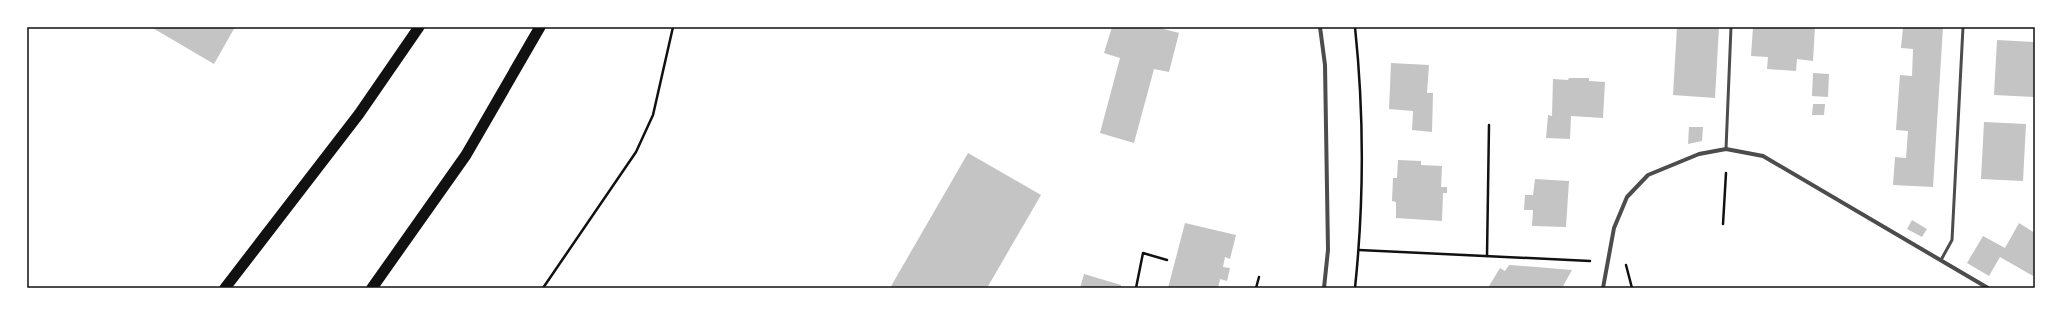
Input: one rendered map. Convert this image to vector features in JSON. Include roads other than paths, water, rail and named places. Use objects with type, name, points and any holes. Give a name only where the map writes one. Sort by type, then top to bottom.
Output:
[{"type":"highway","points":[[224,288],[359,114],[419,27]]},
{"type":"highway","points":[[372,288],[466,155],[540,27]]},
{"type":"street","points":[[1320,27],[1325,65],[1328,250],[1324,288]]},
{"type":"street","points":[[1603,288],[1614,228],[1627,197],[1648,175],[1699,154],[1726,149],[1763,156],[1988,288]]},
{"type":"lane","points":[[1726,149],[1731,27]]},
{"type":"lane","points":[[1941,260],[1952,240],[1963,27]]}]
